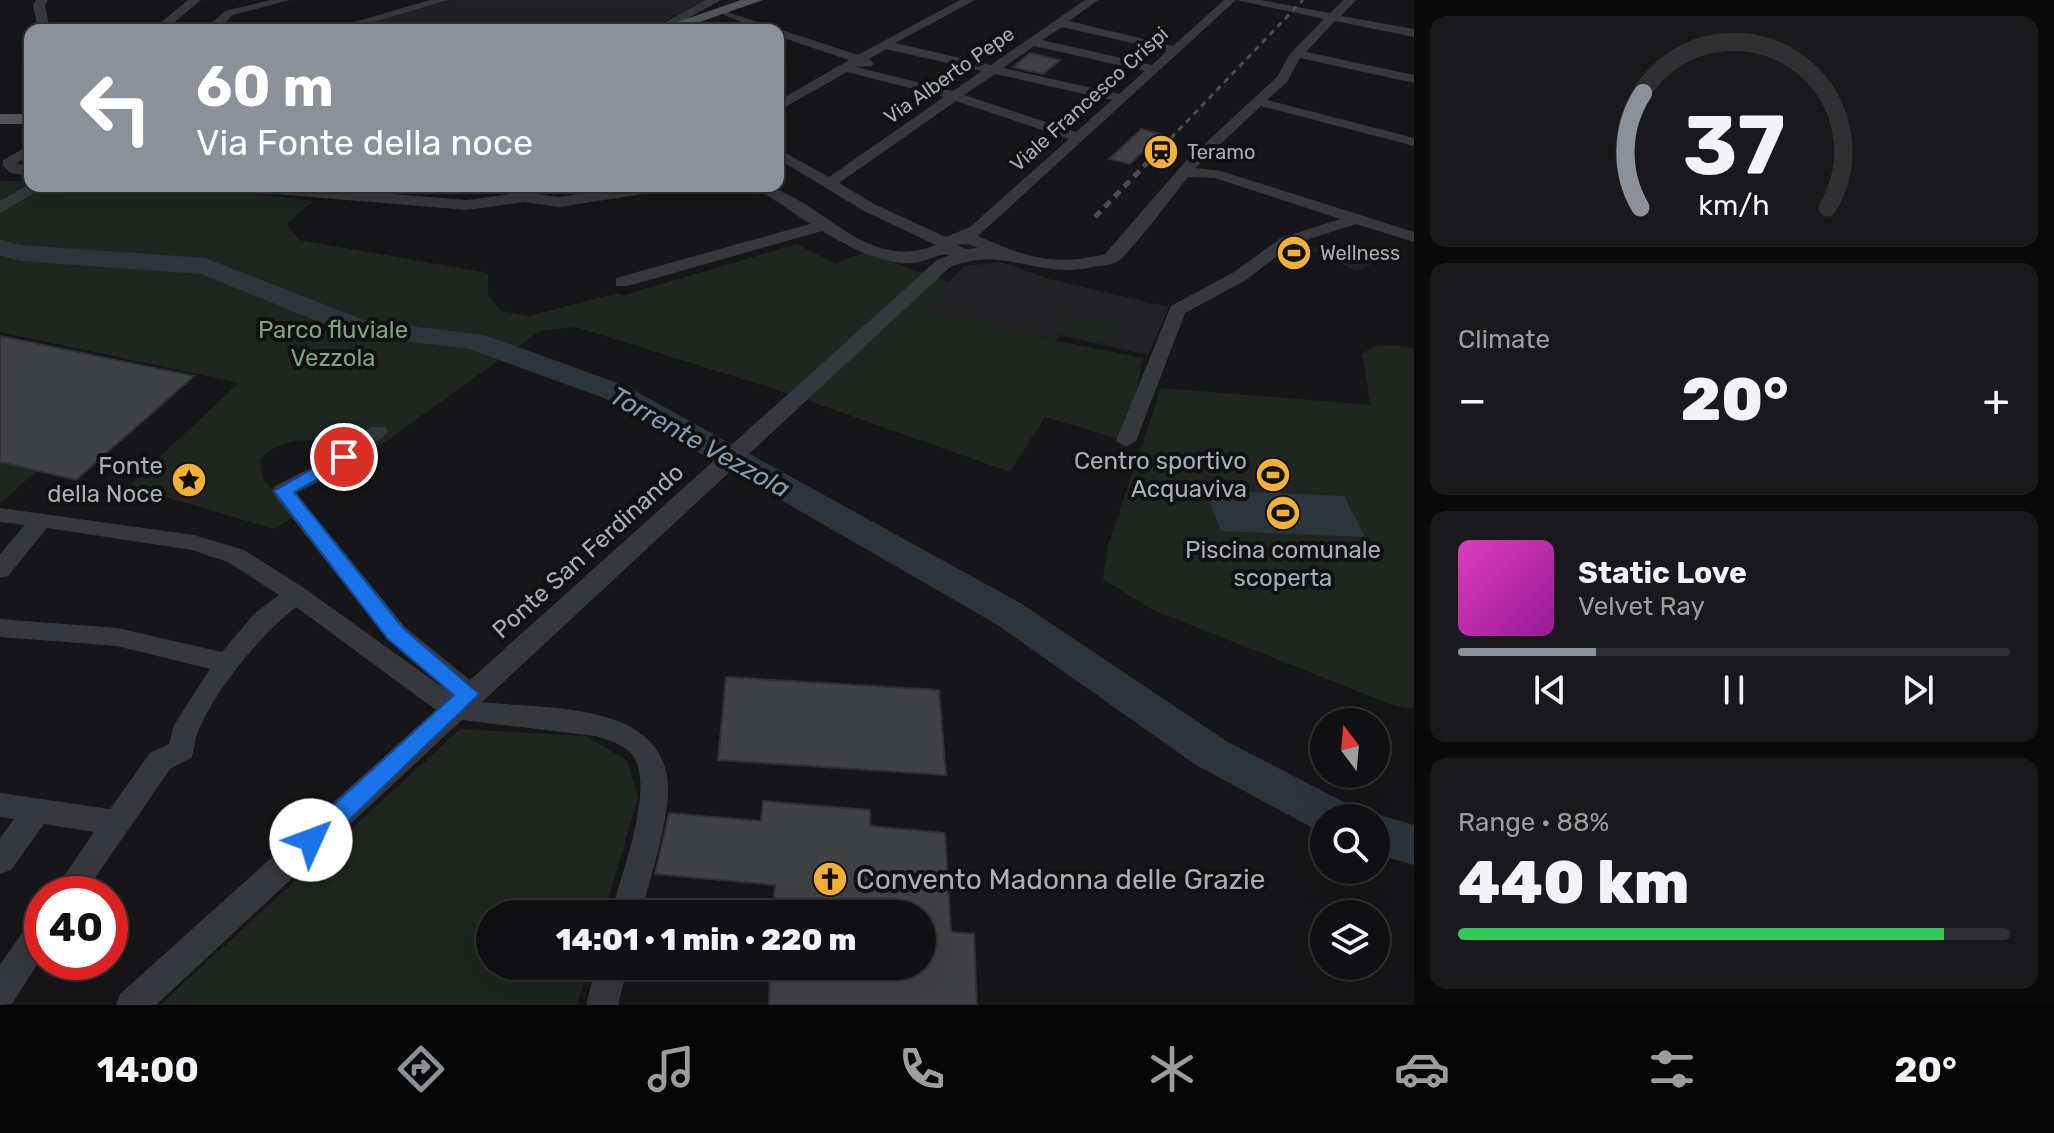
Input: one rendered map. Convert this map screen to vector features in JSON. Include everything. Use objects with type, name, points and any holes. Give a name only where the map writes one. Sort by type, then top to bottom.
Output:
[{"type":"main road","points":[[681,24],[756,0]]},
{"type":"main road","points":[[685,24],[769,0]]},
{"type":"main road","points":[[0,119],[24,119]]},
{"type":"street","points":[[42,0],[39,5],[43,24]]},
{"type":"street","points":[[165,24],[195,0]]},
{"type":"street","points":[[217,24],[229,13],[284,0]]},
{"type":"street","points":[[355,24],[443,0]]},
{"type":"street","points":[[676,24],[715,0]]},
{"type":"street","points":[[784,104],[938,14],[969,0]]},
{"type":"street","name":"Via Alberto Pepe","points":[[830,183],[1092,0]]},
{"type":"street","name":"Viale Francesco Crispi","points":[[962,246],[1231,0]]},
{"type":"street","points":[[1242,0],[1414,33]]},
{"type":"street","points":[[784,156],[870,208],[962,246],[1000,252],[1054,267],[1077,266],[1111,258],[1185,172],[1260,102],[1350,0]]},
{"type":"street","points":[[918,8],[938,14]]},
{"type":"street","points":[[728,13],[756,24]]},
{"type":"street","points":[[1061,23],[1176,50]]},
{"type":"street","points":[[784,35],[1080,138]]},
{"type":"street","points":[[1033,42],[1153,69]]},
{"type":"street","points":[[886,45],[1124,99]]},
{"type":"street","points":[[1300,54],[1414,79]]},
{"type":"street","points":[[845,68],[927,87]]},
{"type":"street","points":[[1260,102],[1414,142]]},
{"type":"street","points":[[24,153],[8,163],[16,170],[24,171]]},
{"type":"street","points":[[784,161],[796,163]]},
{"type":"street","points":[[1185,172],[1216,174],[1414,237]]},
{"type":"street","points":[[0,208],[28,192]]},
{"type":"street","points":[[296,192],[477,204],[524,197],[559,202],[623,192]]},
{"type":"street","points":[[472,192],[477,204]]},
{"type":"street","points":[[771,192],[821,226],[905,259],[962,246]]},
{"type":"street","points":[[1126,441],[1177,310],[1240,276],[1287,241],[1355,219]]},
{"type":"street","points":[[622,282],[821,226]]},
{"type":"street","name":"Ponte San Ferdinando","points":[[132,1005],[962,246]]},
{"type":"street","points":[[378,431],[331,467],[283,491],[396,633],[467,696]]},
{"type":"street","points":[[0,515],[194,543],[236,556],[467,696],[595,725],[624,733],[636,740],[651,762],[654,784],[653,806],[629,900]]},
{"type":"street","points":[[0,570],[41,521]]},
{"type":"street","points":[[80,876],[160,761],[187,751],[184,733],[227,663],[263,620],[296,594]]},
{"type":"street","points":[[0,628],[117,637],[227,663]]},
{"type":"street","points":[[0,805],[118,823]]},
{"type":"street","points":[[0,861],[37,811]]},
{"type":"street","points":[[0,993],[12,954]]},
{"type":"street","points":[[602,1005],[608,980]]},
{"type":"shaded area","points":[[452,0],[708,0],[658,24],[366,24]]},
{"type":"shaded area","points":[[1326,242],[1375,262],[1357,271],[1310,250]]},
{"type":"shaded area","points":[[1002,262],[1049,279],[1169,307],[1148,355],[1059,335],[1057,341],[925,306],[964,266]]},
{"type":"shaded area","name":"Piscina comunale scoperta","points":[[1205,490],[1344,496],[1365,537],[1221,531]]},
{"type":"green space","name":"Parco fluviale Vezzola","points":[[0,181],[24,181],[24,192],[238,192],[313,201],[287,224],[299,240],[488,273],[488,294],[501,311],[529,316],[617,293],[624,295],[797,244],[835,264],[865,252],[948,282],[926,306],[1057,341],[1143,358],[1126,441],[1045,417],[1010,472],[778,390],[576,327],[540,331],[371,452],[314,440],[285,444],[271,450],[260,459],[263,478],[293,517],[274,529],[128,486],[239,383],[0,332]]},
{"type":"green space","points":[[1063,316],[1116,328],[1110,344],[1056,331]]},
{"type":"green space","name":"Centro sportivo Acquaviva","points":[[1375,346],[1414,348],[1414,709],[1392,705],[1153,610],[1103,579],[1108,545],[1161,388],[1371,405],[1362,354]]},
{"type":"green space","points":[[0,462],[37,470],[0,504]]},
{"type":"green space","points":[[460,729],[585,736],[627,760],[638,797],[608,900],[476,900],[476,980],[585,980],[577,1005],[160,1005]]},
{"type":"building","points":[[1030,53],[1060,60],[1043,74],[1013,67]]},
{"type":"building","name":"Teramo","points":[[1141,129],[1161,134],[1130,164],[1109,159]]},
{"type":"building","points":[[0,336],[194,376],[76,480],[0,462]]},
{"type":"building","points":[[726,677],[939,690],[946,775],[718,760]]},
{"type":"building","name":"Convento Madonna delle Grazie","points":[[763,801],[870,810],[870,826],[945,833],[951,932],[974,934],[977,1005],[769,1005],[770,980],[936,980],[936,900],[774,900],[775,885],[655,874],[669,813],[761,821]]},
{"type":"waterway","name":"Torrente Vezzola","points":[[0,248],[21,253],[205,266],[359,328],[474,341],[615,392],[1009,614],[1211,753],[1310,806]]},
{"type":"waterway","name":"Torrente Vezzola","points":[[1390,838],[1414,845]]},
{"type":"railway","points":[[1148,162],[1303,0]]},
{"type":"railway","points":[[1095,217],[1150,160]]},
{"type":"place","name":"Teramo","points":[[1161,152]]},
{"type":"place","name":"Wellness","points":[[1294,253]]},
{"type":"place","name":"Centro sportivo Acquaviva","points":[[1273,475]]},
{"type":"place","name":"Fonte della Noce","points":[[189,480]]},
{"type":"place","name":"Piscina comunale scoperta","points":[[1283,513]]},
{"type":"place","name":"Convento Madonna delle Grazie","points":[[830,879]]},
{"type":"route","points":[[311,840],[469,694],[396,633],[283,491],[331,467],[344,457]]}]
